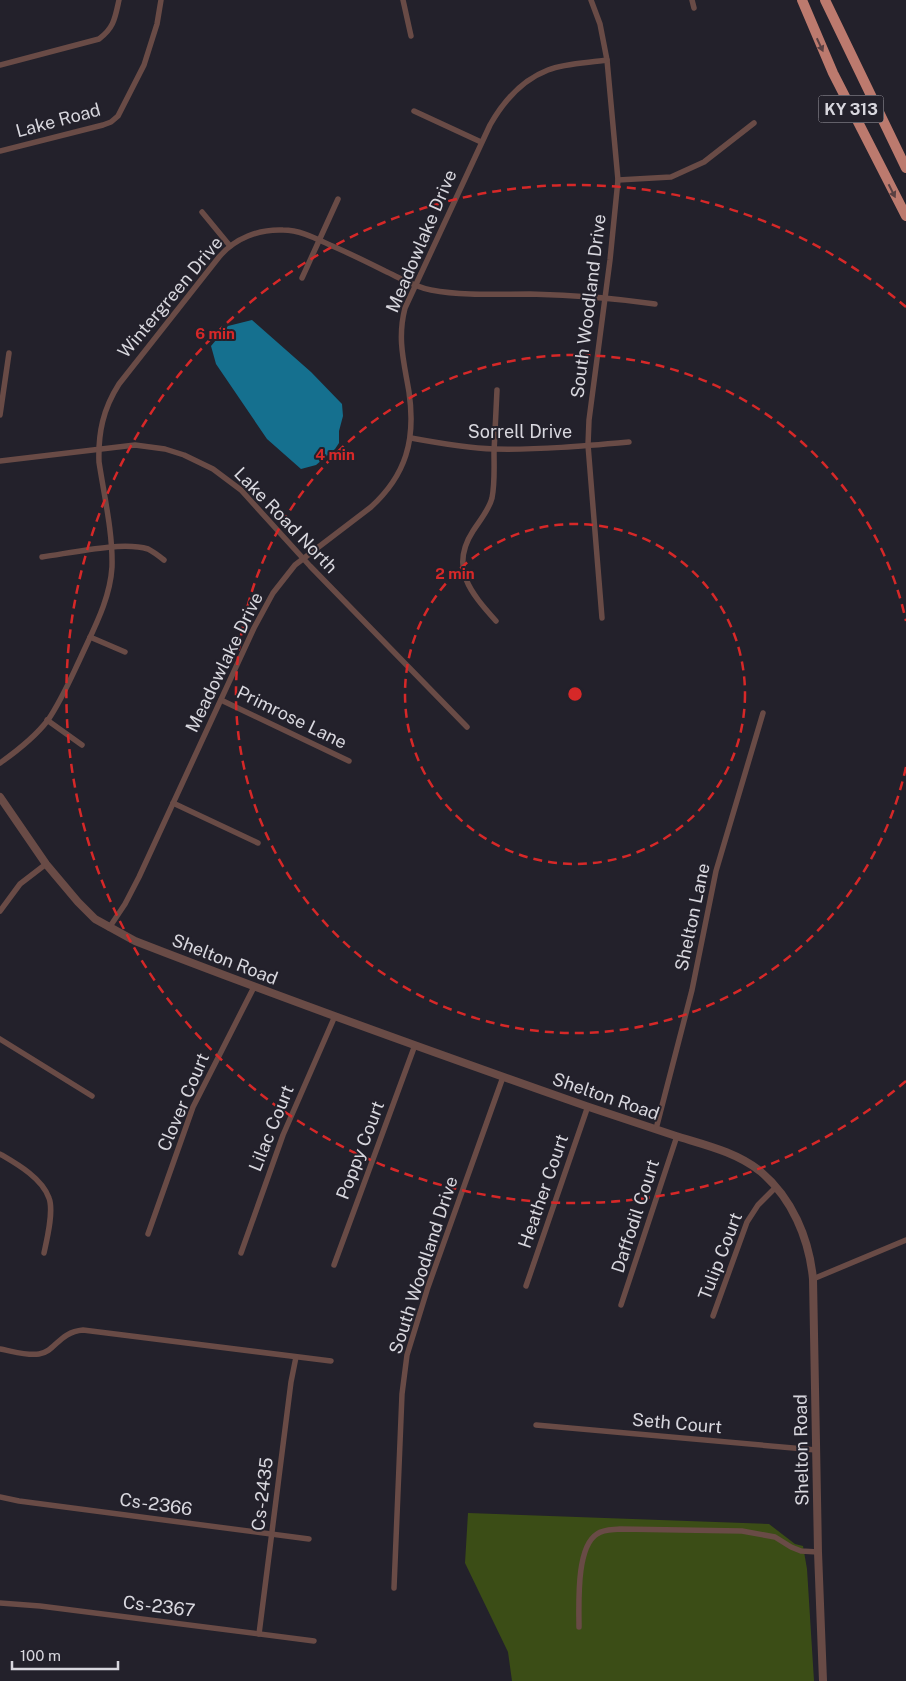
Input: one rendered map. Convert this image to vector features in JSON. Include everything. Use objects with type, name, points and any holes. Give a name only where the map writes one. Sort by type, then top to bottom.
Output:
[{"type":"highway","name":"KY 313","points":[[802,0],[833,73],[906,216]]},
{"type":"highway","name":"KY 313","points":[[825,0],[830,14],[906,168]]},
{"type":"street","points":[[0,66],[99,39],[109,31],[113,24],[119,0]]},
{"type":"street","name":"Lake Road","points":[[0,151],[103,125],[115,119],[149,52],[161,0]]},
{"type":"street","points":[[403,0],[412,36]]},
{"type":"street","name":"South Woodland Drive","points":[[591,0],[600,24],[606,60],[618,180],[605,298],[588,420],[588,445],[602,618]]},
{"type":"street","points":[[692,0],[694,8]]},
{"type":"street","name":"Meadowlake Drive","points":[[109,928],[132,890],[266,604],[281,582],[302,559],[371,507],[382,497],[397,477],[411,438],[412,418],[400,339],[403,318],[415,285],[481,142],[499,109],[522,85],[555,68],[606,60]]},
{"type":"street","points":[[414,111],[481,142]]},
{"type":"street","points":[[618,180],[671,177],[704,162],[754,123]]},
{"type":"street","points":[[302,278],[338,199]]},
{"type":"street","points":[[202,212],[230,246]]},
{"type":"street","name":"Wintergreen Drive","points":[[0,762],[29,740],[47,720],[65,690],[109,592],[112,547],[99,462],[99,449],[101,422],[113,392],[213,264],[230,246],[254,233],[275,230],[294,231],[319,240],[415,285],[429,289],[461,294],[558,295],[655,304]]},
{"type":"street","points":[[0,414],[9,353]]},
{"type":"street","points":[[496,390],[492,500],[468,539],[462,557],[462,568],[469,587],[496,621]]},
{"type":"street","name":"Sorrell Drive","points":[[411,438],[494,449],[629,442]]},
{"type":"street","name":"Lake Road North","points":[[0,461],[126,445],[155,447],[184,455],[204,464],[223,475],[241,490],[302,559],[467,727]]},
{"type":"street","points":[[42,557],[127,546],[155,552],[164,560]]},
{"type":"street","points":[[90,637],[125,652]]},
{"type":"street","name":"Primrose Lane","points":[[222,700],[349,761]]},
{"type":"street","name":"Shelton Lane","points":[[656,1129],[692,990],[716,871],[763,714]]},
{"type":"street","points":[[47,720],[82,745]]},
{"type":"street","name":"Shelton Road","points":[[0,797],[46,864],[86,911],[109,928],[134,941],[415,1045],[588,1106],[716,1148],[735,1156],[760,1171],[776,1188],[799,1222],[808,1252],[813,1279],[818,1552],[823,1681]]},
{"type":"street","points":[[173,803],[258,842]]},
{"type":"street","points":[[0,911],[20,884],[46,864]]},
{"type":"street","name":"Clover Court","points":[[148,1234],[193,1107],[254,987]]},
{"type":"street","name":"Lilac Court","points":[[241,1253],[283,1135],[335,1016]]},
{"type":"street","points":[[0,1039],[92,1096]]},
{"type":"street","name":"Poppy Court","points":[[334,1265],[415,1045]]},
{"type":"street","name":"South Woodland Drive","points":[[394,1588],[402,1394],[406,1354],[503,1076]]},
{"type":"street","name":"Heather Court","points":[[526,1286],[588,1106]]},
{"type":"street","name":"Daffodil Court","points":[[621,1306],[677,1136]]},
{"type":"street","points":[[0,1154],[32,1176],[50,1199],[50,1227],[44,1253]]},
{"type":"street","name":"Tulip Court","points":[[713,1316],[747,1222],[758,1206],[776,1188]]},
{"type":"street","points":[[813,1279],[906,1240]]},
{"type":"street","points":[[0,1349],[40,1354],[47,1351],[69,1333],[83,1330],[331,1361]]},
{"type":"street","name":"Cs-2435","points":[[258,1634],[273,1535],[291,1382],[296,1357]]},
{"type":"street","name":"Seth Court","points":[[536,1425],[816,1450]]},
{"type":"street","name":"Cs-2366","points":[[0,1497],[309,1539]]},
{"type":"street","points":[[579,1627],[582,1558],[591,1540],[604,1531],[620,1529],[742,1531],[775,1537],[801,1551],[818,1552]]},
{"type":"street","name":"Cs-2367","points":[[0,1603],[49,1607],[314,1641]]},
{"type":"green space","points":[[468,1513],[769,1524],[795,1544],[803,1546],[807,1569],[814,1681],[512,1681],[508,1652],[465,1563]]},
{"type":"water","points":[[252,320],[311,372],[342,404],[343,416],[339,431],[339,443],[335,449],[316,465],[301,469],[267,439],[216,364],[211,346],[228,326]]}]
